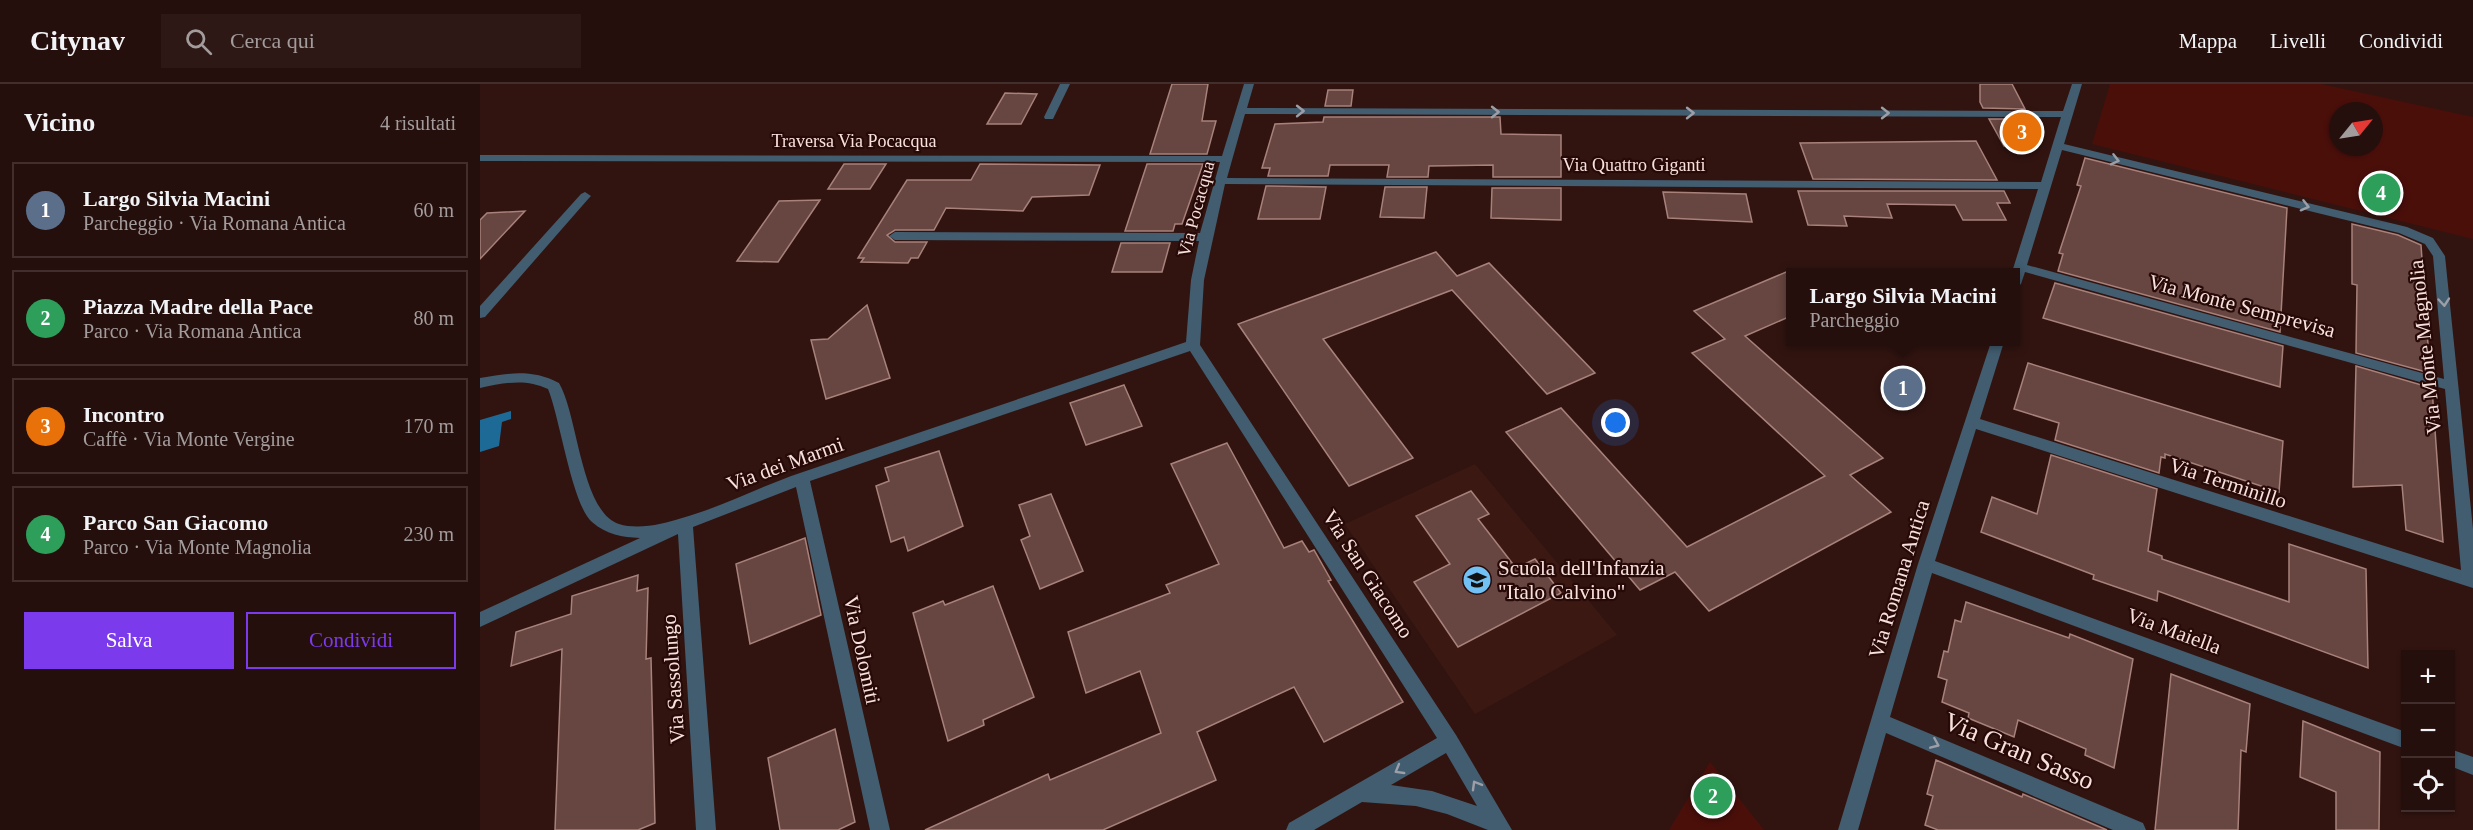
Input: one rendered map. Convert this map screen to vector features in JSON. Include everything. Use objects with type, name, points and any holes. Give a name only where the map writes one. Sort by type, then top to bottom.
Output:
[{"type":"street","points":[[1049,117],[1065,84]]},
{"type":"street","name":"Via Pocacqua","points":[[1193,345],[1192,313],[1207,237],[1249,84]]},
{"type":"street","points":[[2020,270],[2077,84]]},
{"type":"street","points":[[1241,111],[2068,114]]},
{"type":"street","name":"Via Monte Magnolia","points":[[2058,146],[2403,230],[2422,237],[2434,245],[2439,256],[2472,581]]},
{"type":"street","name":"Traversa Via Pocacqua","points":[[480,158],[1227,159]]},
{"type":"street","name":"Via Quattro Giganti","points":[[1221,181],[2046,186]]},
{"type":"street","points":[[480,314],[585,196]]},
{"type":"street","points":[[895,236],[1207,237]]},
{"type":"street","name":"Via Monte Semprevisa","points":[[2021,267],[2451,386]]},
{"type":"street","name":"Via dei Marmi","points":[[480,383],[516,376],[533,378],[554,386],[560,400],[584,492],[592,510],[601,522],[616,530],[635,533],[686,524],[802,478],[1193,345]]},
{"type":"street","name":"Via San Giacomo","points":[[1193,345],[1449,741],[1500,827]]},
{"type":"street","name":"Via Romana Antica","points":[[1848,830],[1926,564],[1996,346]]},
{"type":"street","name":"Via Terminillo","points":[[1971,422],[2472,581]]},
{"type":"street","name":"Via Dolomiti","points":[[802,478],[880,830]]},
{"type":"street","points":[[480,620],[686,524]]},
{"type":"street","name":"Via Sassolungo","points":[[686,524],[706,830]]},
{"type":"street","name":"Via Maiella","points":[[1926,564],[2401,739]]},
{"type":"street","name":"Via Gran Sasso","points":[[1881,722],[2136,830]]},
{"type":"street","points":[[1296,830],[1449,741]]},
{"type":"street","points":[[2453,758],[2473,766]]},
{"type":"street","points":[[1359,793],[1403,793],[1428,797],[1458,806],[1500,827]]},
{"type":"shaded area","points":[[2110,84],[2321,84],[2473,117],[2473,239],[2092,144]]},
{"type":"shaded area","name":"Scuola dell'Infanzia \"Italo Calvino\"","points":[[1475,464],[1617,635],[1475,714],[1345,524]]},
{"type":"shaded area","points":[[1710,762],[1764,830],[1669,830]]},
{"type":"water","points":[[511,411],[511,419],[502,422],[499,446],[480,452],[480,420]]},
{"type":"building","points":[[1172,84],[1208,84],[1202,121],[1216,121],[1207,154],[1150,154]]},
{"type":"building","points":[[1980,84],[2012,84],[2025,109],[1983,108],[1980,102]]},
{"type":"building","points":[[1328,90],[1353,90],[1351,106],[1325,106]]},
{"type":"building","points":[[1005,93],[1037,94],[1021,124],[987,124]]},
{"type":"building","points":[[1324,117],[1500,117],[1501,134],[1561,135],[1561,177],[1493,177],[1493,165],[1429,166],[1428,177],[1387,177],[1389,165],[1330,165],[1328,176],[1268,176],[1270,168],[1262,168],[1275,124],[1323,122]]},
{"type":"building","points":[[1989,119],[2030,119],[2034,131],[2026,148],[2004,146]]},
{"type":"building","points":[[1976,141],[1997,180],[1813,179],[1800,143]]},
{"type":"building","points":[[2085,158],[2287,208],[2280,332],[2058,271],[2063,254],[2059,253],[2081,186],[2077,185]]},
{"type":"building","points":[[844,164],[886,164],[870,189],[828,189]]},
{"type":"building","points":[[980,164],[1100,165],[1089,195],[1032,197],[1023,211],[946,208],[934,230],[895,230],[887,235],[895,242],[927,242],[918,258],[911,258],[908,263],[861,262],[864,258],[858,258],[907,180],[971,180]]},
{"type":"building","points":[[1147,164],[1203,164],[1182,224],[1175,224],[1173,231],[1125,231]]},
{"type":"building","points":[[1266,186],[1326,187],[1320,219],[1258,219]]},
{"type":"building","points":[[1385,187],[1427,187],[1424,218],[1380,217]]},
{"type":"building","points":[[1492,188],[1561,188],[1561,220],[1491,218]]},
{"type":"building","points":[[1798,191],[2004,191],[2010,203],[1997,203],[2006,220],[1963,220],[1955,205],[1887,204],[1892,218],[1844,216],[1847,226],[1808,225]]},
{"type":"building","points":[[1663,192],[1746,194],[1752,222],[1668,218]]},
{"type":"building","points":[[820,200],[778,262],[737,261],[779,201]]},
{"type":"building","points":[[525,211],[480,259],[480,220],[487,213]]},
{"type":"building","points":[[2352,224],[2398,235],[2421,245],[2430,373],[2356,353],[2357,285],[2352,284]]},
{"type":"building","points":[[1121,243],[1170,243],[1162,272],[1112,272]]},
{"type":"building","points":[[1436,252],[1457,276],[1489,263],[1595,373],[1547,394],[1452,290],[1323,339],[1413,458],[1349,486],[1238,324]]},
{"type":"building","points":[[1786,272],[1786,318],[1745,336],[1883,458],[1850,475],[1891,512],[1709,611],[1675,572],[1640,590],[1506,432],[1561,408],[1687,547],[1825,476],[1692,353],[1725,339],[1694,311]]},
{"type":"building","points":[[2055,283],[2283,346],[2280,387],[2043,318]]},
{"type":"building","points":[[867,305],[890,378],[826,399],[811,340],[828,339]]},
{"type":"building","points":[[2028,363],[2283,441],[2279,492],[2165,454],[2165,458],[2161,457],[2159,473],[2055,440],[2059,423],[2014,409]]},
{"type":"building","points":[[2356,366],[2432,388],[2443,542],[2406,530],[2402,485],[2353,487]]},
{"type":"building","points":[[1124,385],[1142,426],[1086,445],[1070,403]]},
{"type":"building","points":[[1227,443],[1284,548],[1302,541],[1309,552],[1314,550],[1331,580],[1328,581],[1403,702],[1324,742],[1294,687],[1197,732],[1216,780],[1103,830],[925,830],[1048,774],[1050,780],[1161,733],[1140,671],[1086,693],[1068,632],[1170,593],[1166,585],[1219,564],[1171,464]]},
{"type":"building","points":[[939,451],[963,526],[908,551],[904,537],[891,542],[876,486],[889,481],[885,468]]},
{"type":"building","points":[[2051,455],[2157,489],[2148,551],[2162,556],[2162,559],[2289,602],[2289,544],[2366,569],[2368,668],[2158,591],[2157,601],[2093,579],[2094,575],[1981,532],[1992,497],[2037,514]]},
{"type":"building","points":[[1471,491],[1489,514],[1478,519],[1516,568],[1535,559],[1561,593],[1458,647],[1414,582],[1450,564],[1416,516]]},
{"type":"building","points":[[1051,494],[1083,571],[1040,589],[1021,540],[1030,536],[1019,505]]},
{"type":"building","points":[[805,538],[821,615],[750,644],[736,564]]},
{"type":"building","points":[[638,575],[637,591],[648,588],[646,659],[651,658],[655,823],[638,830],[555,830],[562,649],[511,666],[516,632],[571,614],[572,596]]},
{"type":"building","points":[[993,586],[1034,697],[983,720],[984,725],[948,741],[913,613],[943,601],[945,605]]},
{"type":"building","points":[[1966,602],[2069,638],[2070,634],[2133,659],[2114,768],[2085,755],[2086,749],[2018,720],[2014,737],[1968,718],[1969,713],[1942,702],[1947,680],[1938,677],[1944,651],[1948,652],[1955,620],[1961,622]]},
{"type":"building","points":[[2171,674],[2250,704],[2246,752],[2241,750],[2238,830],[2155,830]]},
{"type":"building","points":[[2303,721],[2380,752],[2379,830],[2336,830],[2336,792],[2300,777]]},
{"type":"building","points":[[835,729],[855,822],[838,830],[780,830],[768,758]]},
{"type":"building","points":[[1936,760],[2107,830],[1938,830],[1925,825],[1933,796],[1927,794]]},
{"type":"place","name":"Incontro","points":[[2022,132]]},
{"type":"place","name":"Parco San Giacomo","points":[[2381,193]]},
{"type":"place","name":"Largo Silvia Macini","points":[[1903,388]]},
{"type":"place","name":"Scuola dell'Infanzia \"Italo Calvino\"","points":[[1477,580]]},
{"type":"place","name":"Piazza Madre della Pace","points":[[1713,796]]}]
